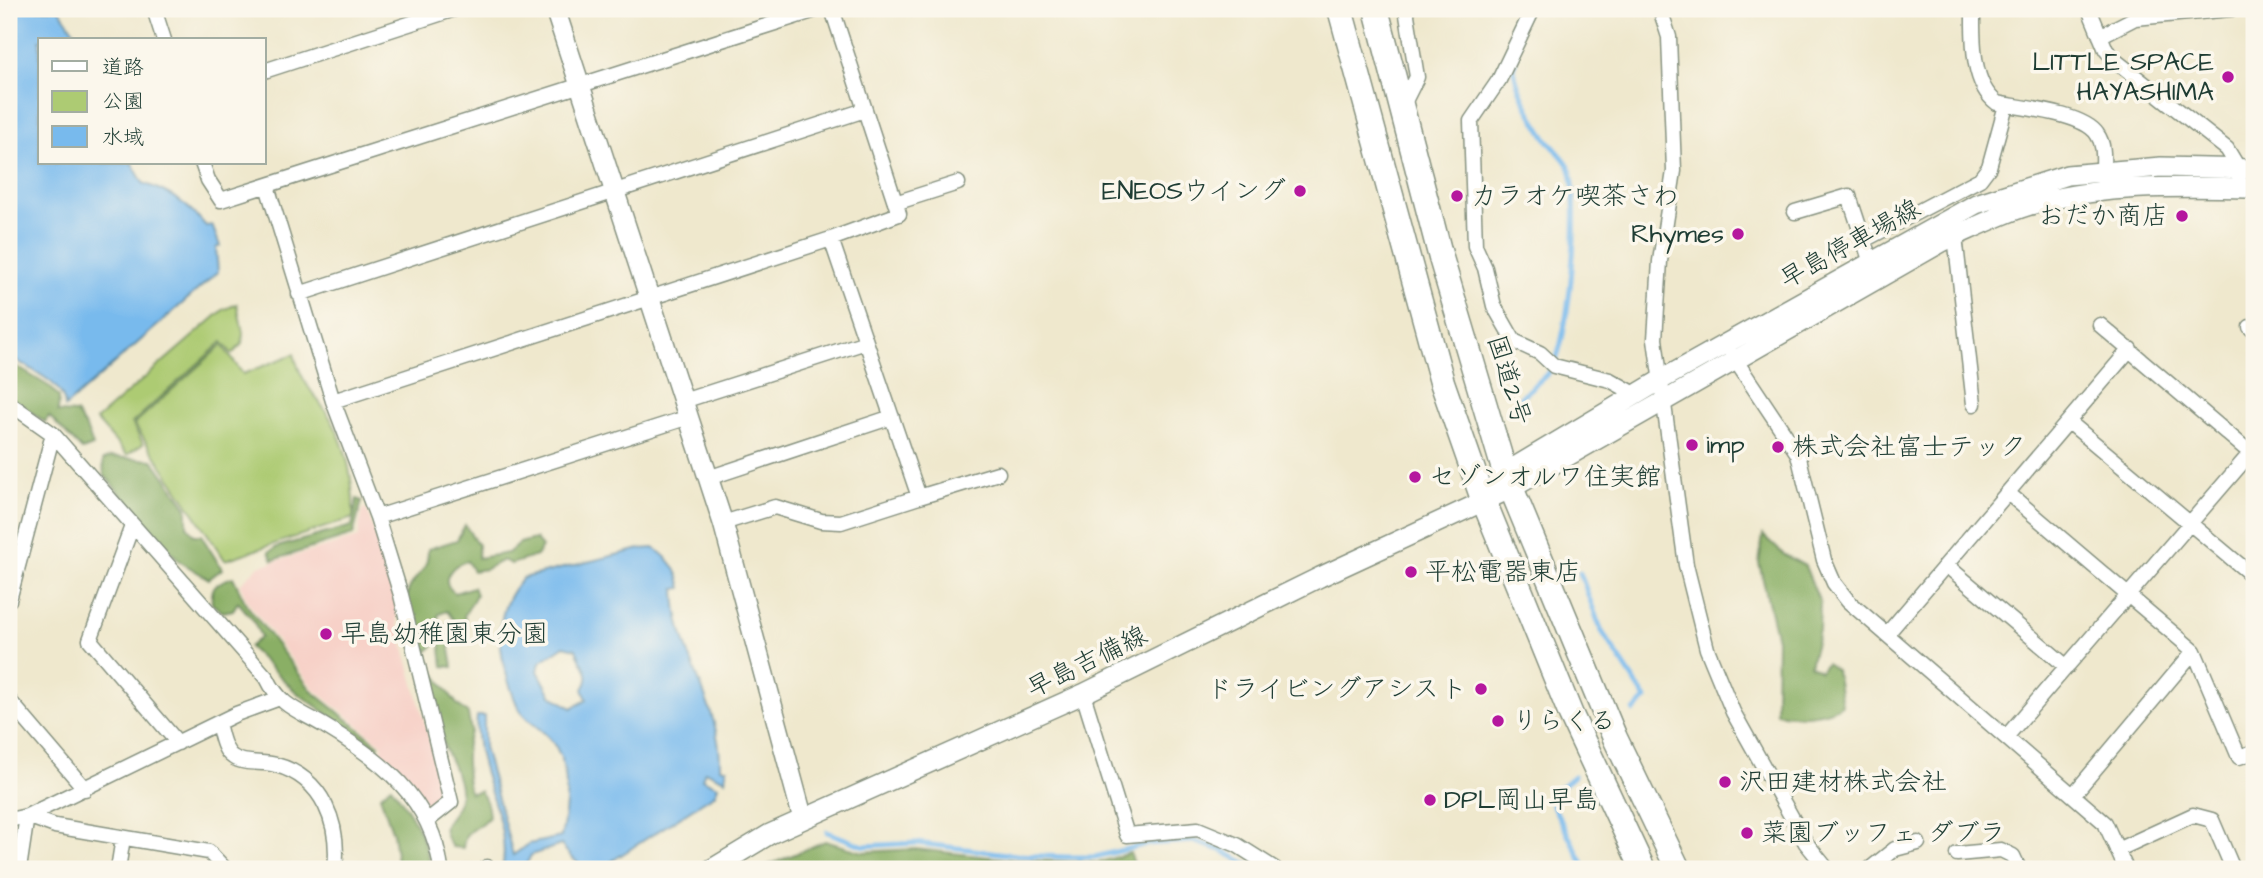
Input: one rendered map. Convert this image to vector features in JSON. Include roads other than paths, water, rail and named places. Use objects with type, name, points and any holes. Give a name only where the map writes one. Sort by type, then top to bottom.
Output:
[{"type":"highway","points":[[1340,9],[1442,382],[1483,499],[1571,715],[1643,869]]},
{"type":"highway","name":"国道2号","points":[[1376,9],[1441,258],[1508,481],[1615,738],[1678,869]]},
{"type":"main road","points":[[555,9],[723,523],[803,819]]},
{"type":"main road","name":"早島停車場線","points":[[1508,481],[1662,402],[1730,353],[1871,263],[1976,204],[2067,176],[2103,172],[2161,167],[2247,178]]},
{"type":"main road","name":"早島停車場線","points":[[1508,481],[1659,381],[1730,353],[1955,236],[2011,211],[2076,194],[2247,178]]},
{"type":"main road","name":"早島吉備線","points":[[712,869],[735,853],[803,819],[899,779],[1083,694],[1483,499],[1508,481]]},
{"type":"street","points":[[154,9],[163,38]]},
{"type":"street","points":[[266,70],[454,9]]},
{"type":"street","points":[[202,164],[208,180],[221,200],[819,9]]},
{"type":"street","points":[[332,401],[831,239],[899,214],[832,9]]},
{"type":"street","points":[[1402,107],[1417,77],[1406,9]]},
{"type":"street","points":[[1534,9],[1499,79],[1471,121],[1474,239],[1494,306],[1514,341],[1540,353],[1553,365],[1610,380],[1637,394]]},
{"type":"street","points":[[1660,9],[1669,37],[1674,171],[1660,261],[1655,339],[1686,565],[1707,649],[1732,712],[1806,843],[1827,869]]},
{"type":"street","points":[[1973,9],[1973,42],[1988,96],[2006,105],[2073,119],[2088,125],[2103,145],[2103,172]]},
{"type":"street","points":[[2089,9],[2106,50],[2117,62],[2227,149],[2247,178]]},
{"type":"street","points":[[2100,36],[2135,18],[2231,9]]},
{"type":"street","points":[[1864,240],[1980,179],[1991,160],[2006,105]]},
{"type":"street","points":[[299,294],[865,110]]},
{"type":"street","points":[[895,203],[957,183]]},
{"type":"street","points":[[267,186],[332,401],[377,517],[401,595],[451,802],[427,821]]},
{"type":"street","points":[[1795,212],[1849,197],[1871,263]]},
{"type":"street","points":[[1955,236],[1974,404]]},
{"type":"street","points":[[831,239],[919,497]]},
{"type":"street","points":[[2006,737],[2253,453],[2100,325]]},
{"type":"street","points":[[377,517],[686,410],[866,341]]},
{"type":"street","points":[[1887,634],[2130,349]]},
{"type":"street","points":[[1730,353],[1798,454],[1805,472],[1815,535],[1834,583],[1848,601],[2105,823],[2126,869]]},
{"type":"street","points":[[9,403],[53,434],[267,678],[277,699],[383,764],[403,783],[427,821],[441,869]]},
{"type":"street","points":[[708,478],[891,417]]},
{"type":"street","points":[[2069,422],[2254,577]]},
{"type":"street","points":[[9,600],[53,434]]},
{"type":"street","points":[[723,523],[775,507],[821,521],[841,523],[998,473]]},
{"type":"street","points":[[2009,494],[2194,651],[2239,757],[2254,751]]},
{"type":"street","points":[[132,526],[90,640],[178,743]]},
{"type":"street","points":[[1946,565],[2067,667]]},
{"type":"street","points":[[2073,795],[2194,651]]},
{"type":"street","points":[[1083,694],[1127,835],[1198,829],[1237,845],[1275,869]]},
{"type":"street","points":[[9,820],[27,816],[218,723],[277,699]]},
{"type":"street","points":[[9,700],[85,789]]},
{"type":"street","points":[[218,723],[227,752],[236,759],[276,765],[298,774],[318,793],[333,820],[337,851],[335,869]]},
{"type":"street","points":[[2117,850],[2193,815],[2212,820],[2233,869]]},
{"type":"street","points":[[27,816],[55,826],[209,852],[225,869]]},
{"type":"street","points":[[19,869],[27,816]]},
{"type":"street","points":[[118,869],[123,838]]},
{"type":"street","points":[[1870,869],[1895,849],[1918,843]]},
{"type":"street","points":[[1957,854],[2001,850],[2013,856],[2018,869]]},
{"type":"water","points":[[9,9],[59,9],[79,38],[38,38],[38,164],[133,164],[143,183],[178,200],[206,226],[212,225],[220,246],[216,248],[218,272],[65,407],[63,398],[52,383],[9,355]]},
{"type":"water","points":[[654,548],[669,560],[678,575],[682,588],[675,589],[682,635],[714,722],[720,768],[727,768],[725,780],[705,771],[702,779],[718,786],[715,794],[612,861],[606,869],[579,864],[561,845],[531,855],[524,869],[502,869],[502,833],[480,756],[477,716],[484,716],[484,747],[513,855],[529,844],[561,837],[566,791],[564,768],[556,747],[520,710],[509,683],[501,641],[507,602],[523,578],[640,549]],"holes":[[[564,646],[576,649],[586,669],[587,678],[583,689],[587,700],[572,708],[551,695],[538,671],[540,662]]]},
{"type":"waterway","points":[[1515,63],[1516,79],[1531,113],[1570,169],[1574,210],[1569,301],[1558,352],[1548,373],[1515,405]]},
{"type":"waterway","points":[[1580,573],[1601,630],[1646,699],[1634,711]]},
{"type":"waterway","points":[[1574,776],[1556,791],[1552,804],[1586,869]]},
{"type":"waterway","points":[[827,832],[864,846],[916,843],[1016,855],[1067,857],[1095,857],[1147,844],[1193,841],[1221,850],[1256,869]]},
{"type":"place","name":"LITTLE SPACE HAYASHIMA","points":[[2228,77]]},
{"type":"place","name":"ENEOSウイング","points":[[1300,191]]},
{"type":"place","name":"カラオケ喫茶さわ","points":[[1457,196]]},
{"type":"place","name":"おだか商店","points":[[2182,216]]},
{"type":"place","name":"Rhymes","points":[[1738,234]]},
{"type":"place","name":"imp","points":[[1692,445]]},
{"type":"place","name":"株式会社富士テック","points":[[1778,447]]},
{"type":"place","name":"セゾンオルワ住実館","points":[[1415,477]]},
{"type":"place","name":"平松電器東店","points":[[1411,572]]},
{"type":"place","name":"早島幼稚園東分園","points":[[326,634]]},
{"type":"place","name":"ドライビングアシスト","points":[[1481,689]]},
{"type":"place","name":"りらくる","points":[[1498,721]]},
{"type":"place","name":"沢田建材株式会社","points":[[1725,782]]},
{"type":"place","name":"DPL岡山早島","points":[[1430,800]]},
{"type":"place","name":"菜園ブッフェ ダブラ","points":[[1747,833]]}]
